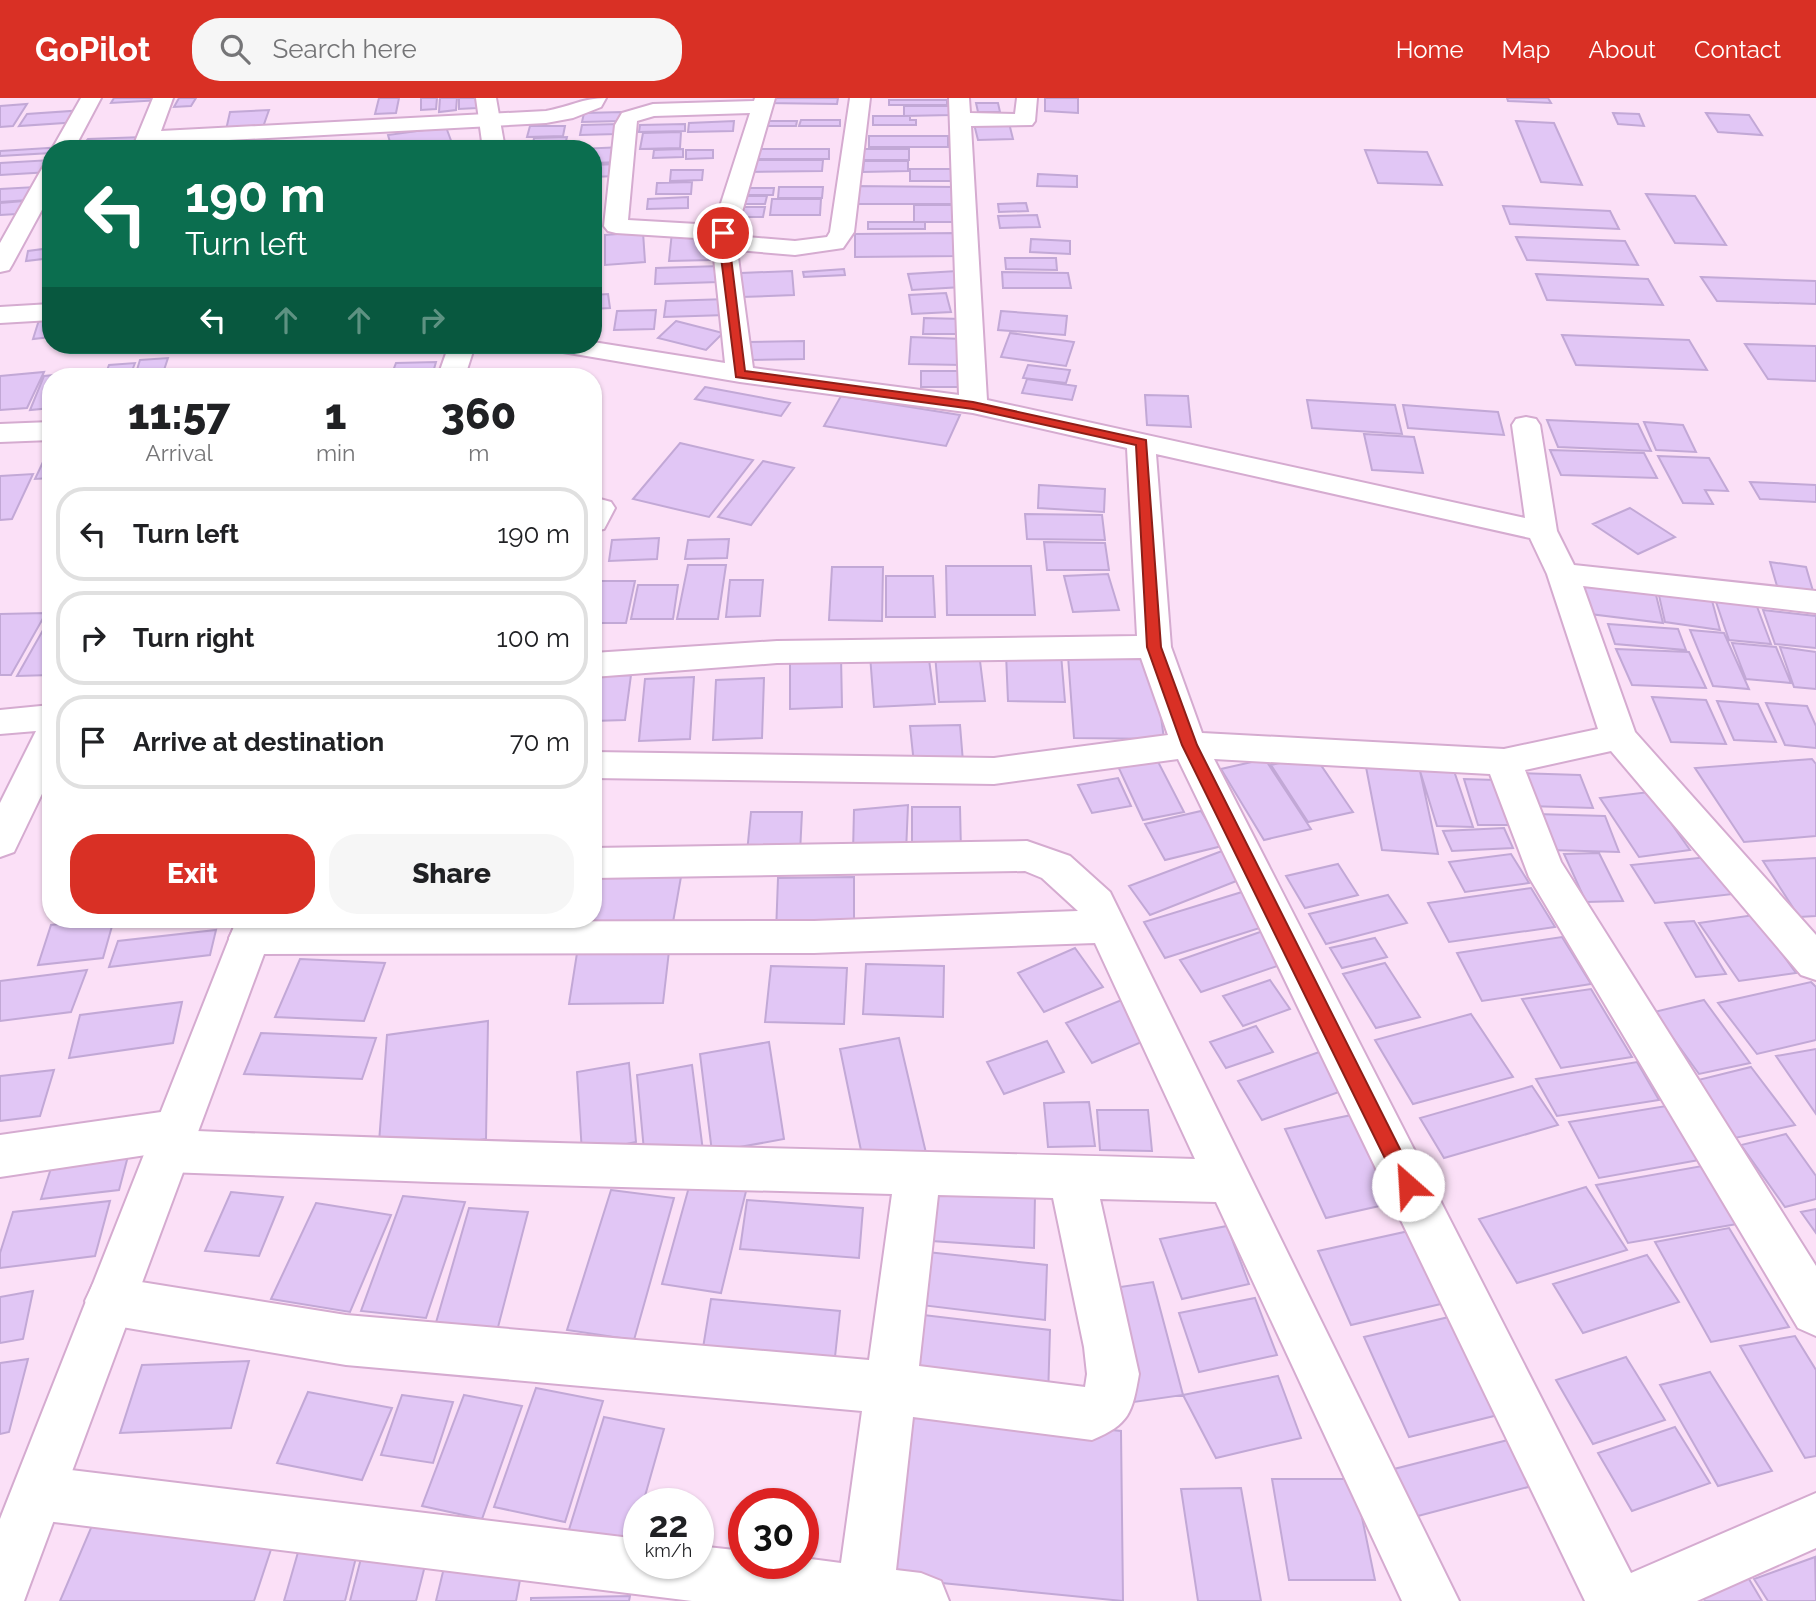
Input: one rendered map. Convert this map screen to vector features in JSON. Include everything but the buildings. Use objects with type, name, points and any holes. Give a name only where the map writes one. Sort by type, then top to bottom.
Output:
[{"type":"street","points":[[68,140],[91,98]]},
{"type":"street","points":[[146,140],[163,98]]},
{"type":"street","points":[[486,98],[492,140]]},
{"type":"street","points":[[290,140],[339,139],[566,114],[594,103],[596,98]]},
{"type":"street","points":[[740,374],[724,237],[763,103],[653,110],[629,117],[625,125],[616,226],[724,237],[796,248],[835,243],[842,232],[860,98]]},
{"type":"street","points":[[973,405],[960,108],[1025,121],[1027,98]]},
{"type":"street","points":[[0,265],[42,188]]},
{"type":"street","points":[[0,315],[42,313]]},
{"type":"street","points":[[602,351],[740,374],[973,405],[1542,531]]},
{"type":"street","points":[[1526,425],[1542,531],[1563,573],[1619,737],[1816,963]]},
{"type":"street","points":[[0,433],[42,431]]},
{"type":"street","points":[[1141,442],[1154,647],[1189,745],[1615,1601]]},
{"type":"street","points":[[1563,573],[1816,602]]},
{"type":"street","points":[[602,663],[777,652],[1154,647]]},
{"type":"street","points":[[0,722],[42,718]]},
{"type":"street","points":[[0,842],[42,730]]},
{"type":"street","points":[[602,765],[994,771],[1189,745],[1504,762],[1619,737]]},
{"type":"street","points":[[1504,762],[1543,866],[1816,1311]]},
{"type":"street","points":[[602,863],[1027,856],[1056,867],[1096,903],[1227,1181],[1431,1601]]},
{"type":"street","points":[[0,1590],[253,928],[814,937],[1106,926]]},
{"type":"street","points":[[0,1156],[171,1141],[398,1162],[918,1171],[1227,1181]]},
{"type":"street","points":[[865,1594],[918,1171]]},
{"type":"street","points":[[110,1301],[346,1340],[891,1388],[1092,1414],[1108,1403],[1113,1374],[1110,1347],[1072,1176]]},
{"type":"street","points":[[38,1493],[921,1601]]},
{"type":"street","points":[[1632,1601],[1816,1520]]},
{"type":"route","points":[[723,233],[740,374],[973,405],[1141,442],[1154,647],[1189,745],[1408,1185]]}]
